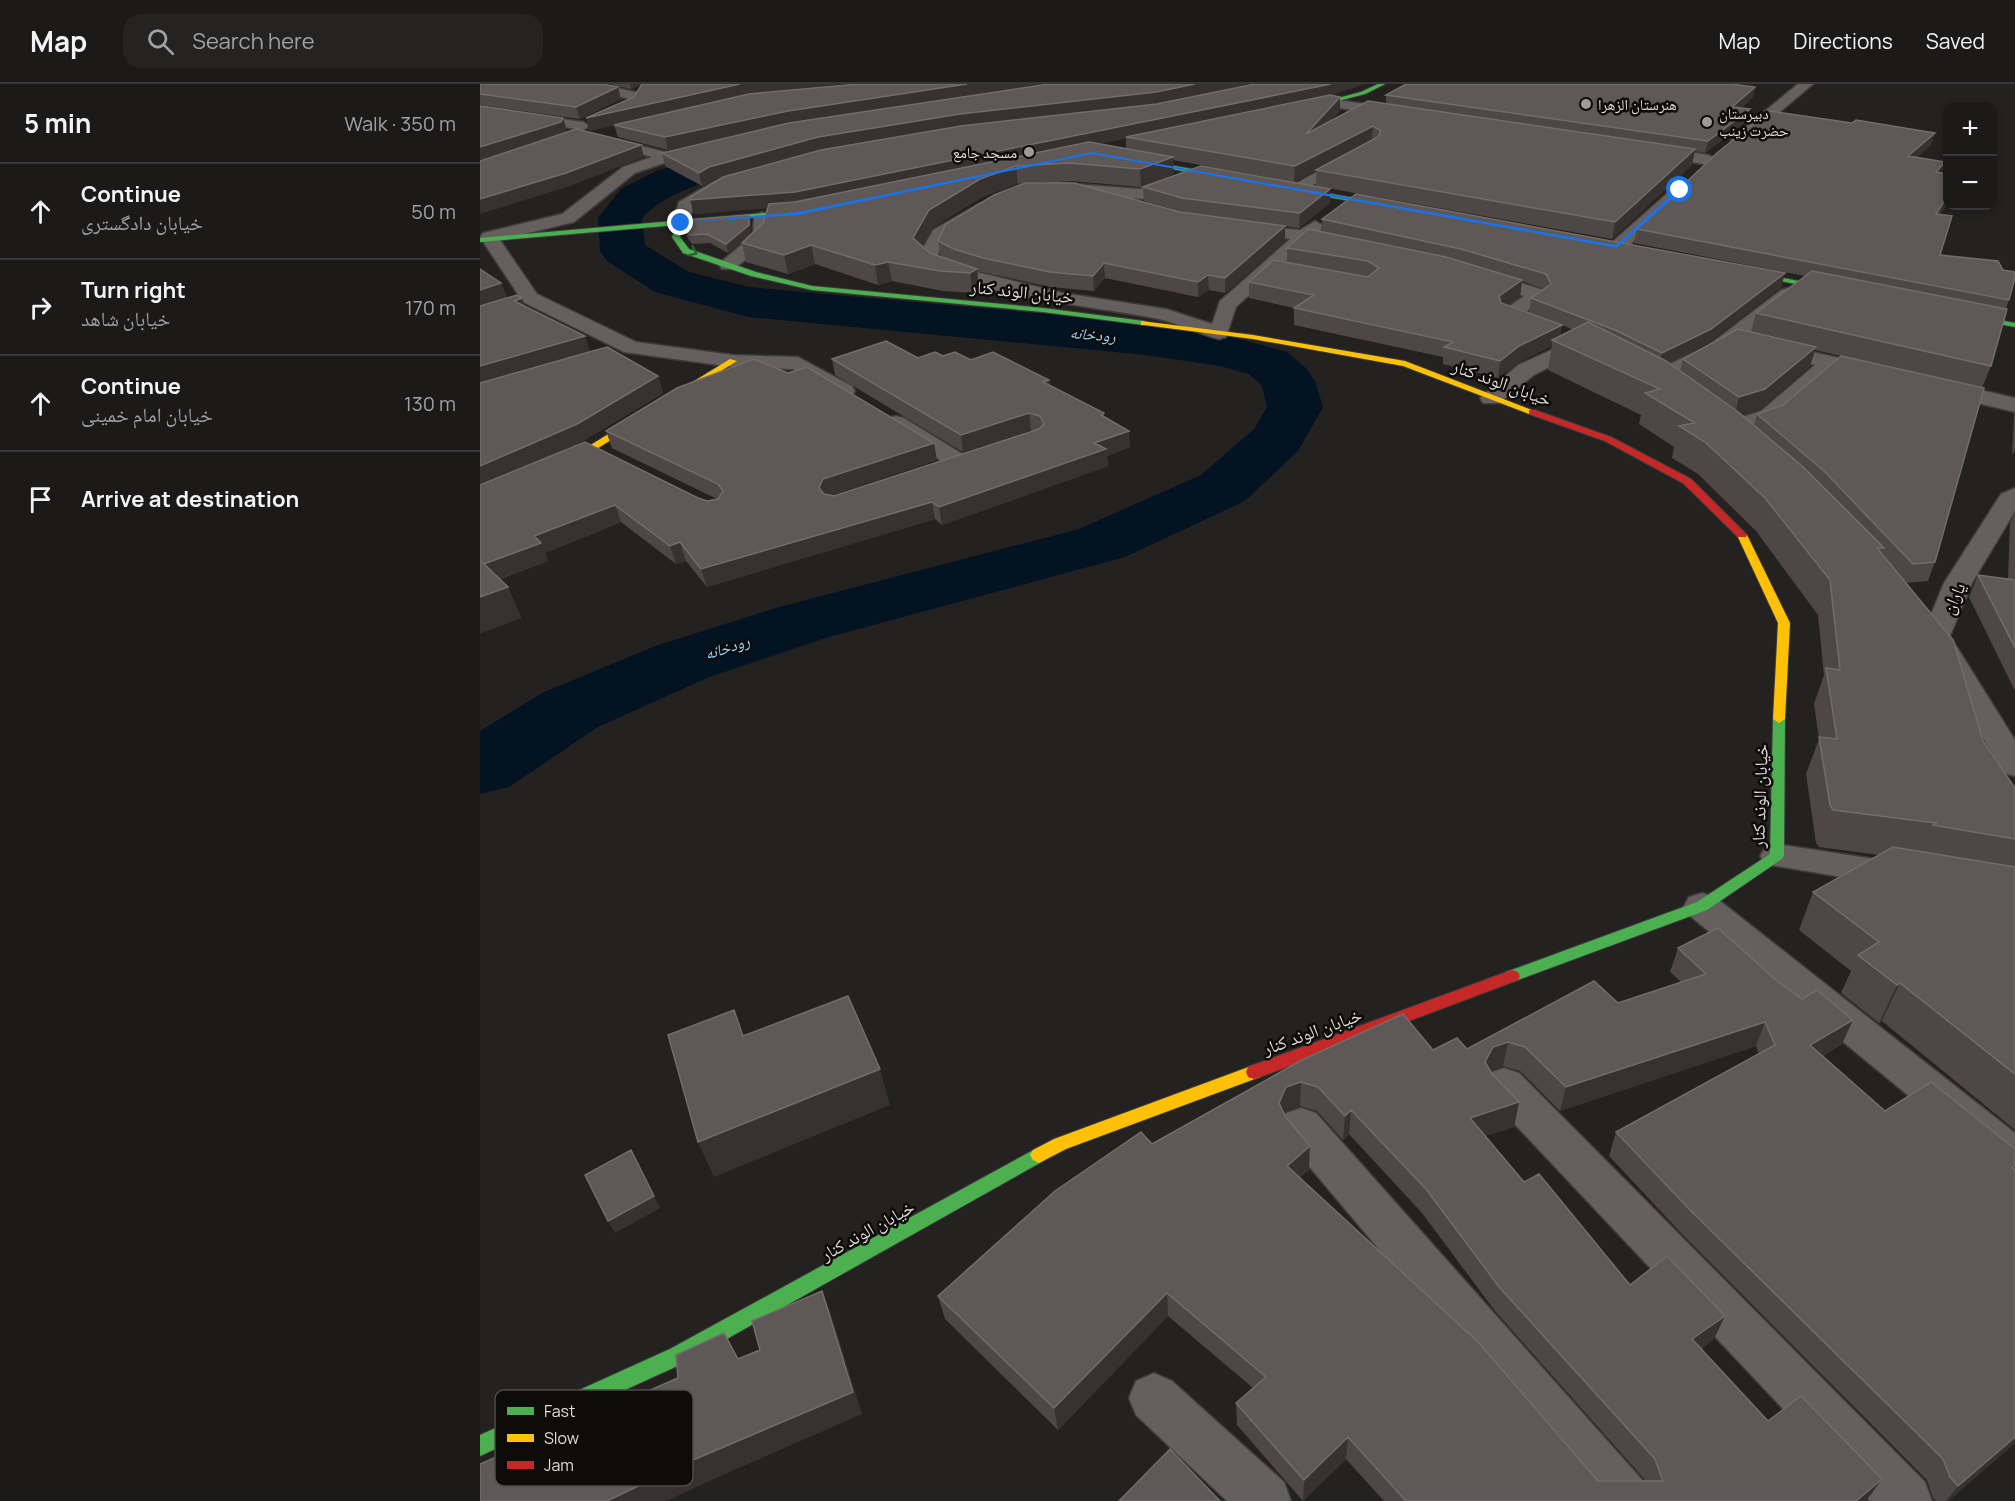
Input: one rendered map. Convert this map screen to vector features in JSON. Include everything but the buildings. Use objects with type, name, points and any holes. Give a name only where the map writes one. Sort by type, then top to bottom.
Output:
[{"type":"street","points":[[580,84],[635,96]]},
{"type":"street","points":[[1285,112],[1330,103],[1363,93],[1382,84]]},
{"type":"street","points":[[1611,246],[1691,179],[1709,160],[1806,84]]},
{"type":"street","points":[[621,108],[631,104],[640,89],[648,86]]},
{"type":"street","points":[[1330,103],[1420,116]]},
{"type":"street","points":[[480,111],[582,131],[674,155],[629,170],[568,218],[483,237]]},
{"type":"street","points":[[582,131],[624,129]]},
{"type":"street","points":[[1294,189],[1371,147]]},
{"type":"street","points":[[1639,149],[1709,160]]},
{"type":"street","points":[[1113,157],[1247,181]]},
{"type":"street","points":[[1033,188],[1072,188],[1143,194],[1200,172]]},
{"type":"street","points":[[681,223],[685,206],[719,185],[741,178]]},
{"type":"street","points":[[1270,185],[1410,210]]},
{"type":"street","points":[[1072,188],[1149,208]]},
{"type":"street","points":[[998,199],[939,234],[927,257],[945,270],[956,273],[1063,299],[1166,315],[1219,333],[1227,305],[1323,218],[1352,200]]},
{"type":"street","points":[[483,237],[762,217],[821,209]]},
{"type":"street","points":[[728,265],[761,237],[764,230],[762,217]]},
{"type":"street","name":"خیابان الوند کنار","points":[[603,1390],[677,1356],[1060,1144],[1702,906],[1778,855],[1779,712],[1784,623],[1745,538],[1687,481],[1608,439],[1491,398],[1405,364],[1219,333],[1043,310],[812,288],[687,251],[676,237],[681,223]]},
{"type":"street","points":[[1226,226],[1304,236],[1359,248]]},
{"type":"street","points":[[483,237],[530,298],[631,348],[733,361],[798,363],[859,400]]},
{"type":"street","points":[[1611,246],[1640,251]]},
{"type":"street","points":[[1721,267],[1858,294]]},
{"type":"street","points":[[1269,268],[1293,272]]},
{"type":"street","points":[[1458,270],[1508,283],[1536,294],[1537,297],[1509,314],[1589,345],[1526,370],[1491,398]]},
{"type":"street","points":[[1660,380],[1730,339],[1802,283]]},
{"type":"street","points":[[510,305],[530,298]]},
{"type":"street","points":[[1948,312],[2015,325]]},
{"type":"street","points":[[1730,339],[1900,379]]},
{"type":"street","points":[[598,357],[631,348]]},
{"type":"street","points":[[480,498],[602,453],[733,361]]},
{"type":"street","points":[[1731,429],[1769,416],[1830,363]]},
{"type":"street","points":[[1923,384],[2015,405]]},
{"type":"street","points":[[879,413],[971,459],[927,474]]},
{"type":"street","name":"یاران","points":[[2015,495],[1929,628],[2015,766]]},
{"type":"street","points":[[1778,855],[1936,881]]},
{"type":"street","points":[[1702,906],[2015,1158]]},
{"type":"street","points":[[1504,1085],[1906,1501]]},
{"type":"street","points":[[1301,1126],[1625,1501]]},
{"type":"street","points":[[1154,1398],[1265,1501]]},
{"type":"street","name":"خیابان الوند کنار","points":[[480,1446],[495,1439]]},
{"type":"waterway","name":"رودخانه","points":[[480,768],[570,710],[681,662],[804,622],[1102,543],[1223,488],[1277,439],[1295,407],[1288,381],[1268,363],[1225,351],[1146,339],[748,302],[672,282],[623,251],[620,218],[636,198],[672,179],[797,148]]},
{"type":"traffic: fast","points":[[1295,110],[1363,93],[1382,84]]},
{"type":"traffic: fast","points":[[1129,160],[1232,178]]},
{"type":"traffic: fast","points":[[1286,188],[1394,207]]},
{"type":"traffic: fast","points":[[480,240],[810,211]]},
{"type":"traffic: fast","points":[[681,223],[676,237],[686,251],[754,274],[812,288],[1043,310],[1144,323]]},
{"type":"traffic: fast","points":[[1740,271],[1840,291]]},
{"type":"traffic: fast","points":[[1958,314],[2015,325]]},
{"type":"traffic: fast","points":[[1512,976],[1702,906],[1777,856],[1779,719]]},
{"type":"traffic: fast","points":[[603,1390],[677,1356],[1039,1155]]},
{"type":"traffic: fast","points":[[480,1446],[495,1439]]},
{"type":"traffic: slow","points":[[1144,323],[1253,337],[1405,364],[1532,412]]},
{"type":"traffic: slow","points":[[480,498],[592,448],[733,361]]},
{"type":"traffic: slow","points":[[1742,535],[1784,623],[1779,719]]},
{"type":"traffic: slow","points":[[1039,1155],[1060,1144],[1254,1072]]},
{"type":"traffic: jam","points":[[1532,412],[1608,439],[1687,481],[1742,535]]},
{"type":"traffic: jam","points":[[1254,1072],[1512,976]]},
{"type":"place","name":"هنرستان الزهرا","points":[[1586,104]]},
{"type":"place","name":"دبیرستان حضرت زینب","points":[[1707,122]]},
{"type":"place","name":"مسجد جامع","points":[[1029,152]]},
{"type":"route","points":[[681,223],[798,213],[1092,153],[1617,247],[1680,190]]}]
